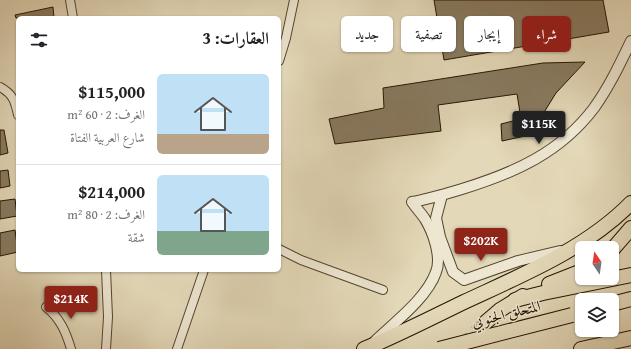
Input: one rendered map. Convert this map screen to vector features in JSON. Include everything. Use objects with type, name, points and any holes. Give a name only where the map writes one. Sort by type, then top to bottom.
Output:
[{"type":"highway","points":[[367,348],[509,281],[572,249],[600,230],[631,203]]},
{"type":"highway","points":[[619,242],[631,228]]},
{"type":"highway","points":[[486,322],[515,300],[575,274]]},
{"type":"highway","points":[[515,300],[631,276]]},
{"type":"highway","points":[[619,302],[631,299]]},
{"type":"highway","name":"المتحلق الجنوبي","points":[[439,349],[575,314]]},
{"type":"highway","points":[[582,349],[631,338]]},
{"type":"street","points":[[70,0],[73,16]]},
{"type":"street","points":[[281,54],[294,0]]},
{"type":"street","points":[[572,249],[518,261],[464,280],[453,272],[437,239],[412,202],[442,195],[512,172],[537,159],[564,139],[593,109],[605,92],[631,41]]},
{"type":"street","points":[[0,87],[11,93],[15,99],[16,104]]},
{"type":"street","points":[[367,348],[414,304],[430,284],[437,272],[438,261],[436,218],[442,195]]},
{"type":"street","points":[[281,250],[301,260],[383,290]]},
{"type":"street","points":[[106,272],[108,317],[106,349]]},
{"type":"street","points":[[177,349],[203,272]]},
{"type":"street","points":[[46,307],[62,325],[71,349]]},
{"type":"building","points":[[434,0],[603,0],[609,32],[571,38],[571,16],[522,16],[522,47],[514,48],[514,16],[464,16],[464,52],[491,52],[444,60],[443,52],[456,52],[456,16],[437,16]]},
{"type":"building","points":[[53,7],[54,16],[16,16],[16,18],[15,15]]},
{"type":"building","points":[[585,62],[556,93],[530,135],[502,141],[501,124],[521,119],[517,94],[438,105],[441,131],[335,144],[329,119],[384,108],[383,88],[543,63]]},
{"type":"building","points":[[0,130],[4,130],[8,153],[0,155]]},
{"type":"building","points":[[8,170],[10,186],[0,188],[0,171]]},
{"type":"building","points":[[15,199],[16,216],[0,219],[0,201]]},
{"type":"building","points":[[15,230],[16,252],[0,256],[0,233]]},
{"type":"tunnel","points":[[461,347],[486,322]]}]
